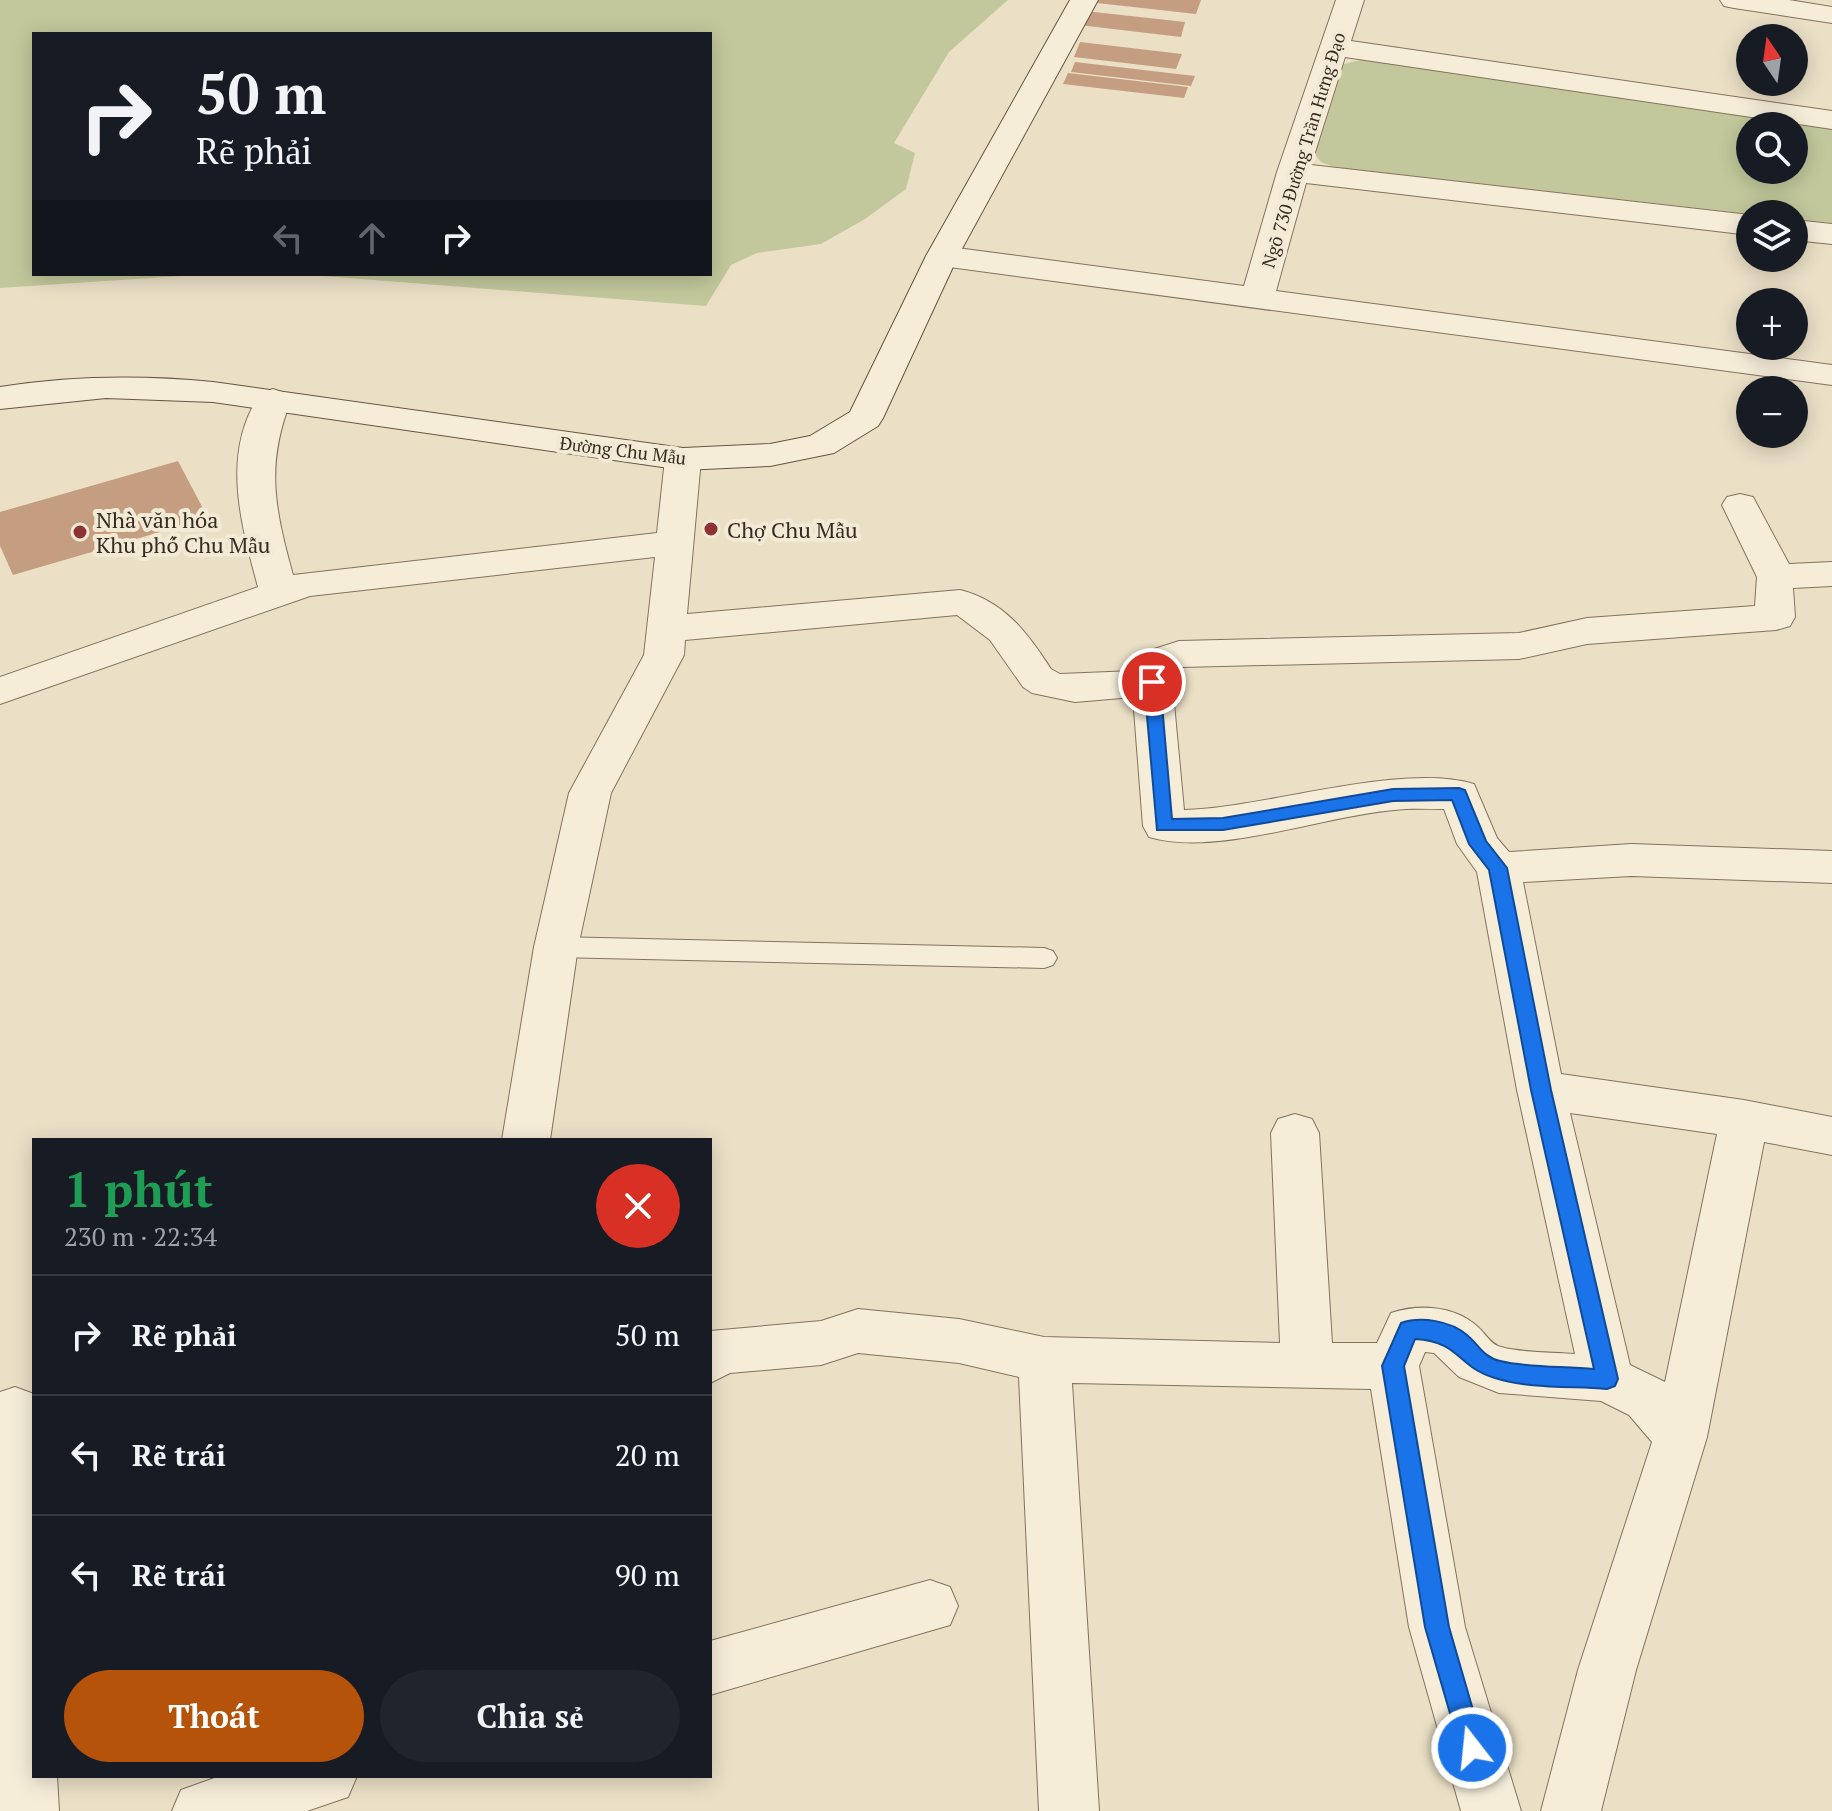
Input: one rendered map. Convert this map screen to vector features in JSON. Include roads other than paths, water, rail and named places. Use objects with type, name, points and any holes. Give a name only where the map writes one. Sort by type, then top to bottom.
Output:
[{"type":"street","name":"Đường Chu Mẫu","points":[[0,398],[141,385],[273,400],[683,459],[770,455],[821,445],[865,418],[942,256],[1084,0]]},
{"type":"street","name":"Ngõ 730 Đường Trần Hưng Đạo","points":[[1257,300],[1293,172],[1350,0]]},
{"type":"street","points":[[1734,0],[1832,15]]},
{"type":"street","points":[[1334,47],[1832,120]]},
{"type":"street","points":[[1293,172],[1736,223]]},
{"type":"street","points":[[1808,231],[1832,234]]},
{"type":"street","points":[[942,256],[1832,375]]},
{"type":"street","points":[[273,400],[253,457],[261,525],[279,593]]},
{"type":"street","points":[[526,1138],[556,947],[590,793],[664,655],[683,459]]},
{"type":"street","points":[[1607,1379],[1541,1090],[1498,868],[1478,844],[1459,794],[1393,795],[1223,824],[1164,826],[1152,682],[1156,662],[1179,654],[1519,646],[1587,631],[1776,617],[1773,592],[1776,577],[1740,505]]},
{"type":"street","points":[[0,691],[305,584],[675,543]]},
{"type":"street","points":[[1776,577],[1832,574]]},
{"type":"street","points":[[667,629],[960,602],[982,609],[1004,632],[1038,679],[1061,687],[1152,682]]},
{"type":"street","points":[[1498,868],[1631,860],[1832,867]]},
{"type":"street","points":[[1541,1090],[1744,1119],[1832,1136]]},
{"type":"street","points":[[1571,1811],[1607,1670],[1680,1437],[1744,1119]]},
{"type":"street","points":[[1295,1133],[1307,1366]]},
{"type":"street","points":[[1491,1811],[1437,1627],[1393,1366],[1409,1329],[1442,1331],[1458,1340],[1477,1361],[1499,1370],[1607,1379],[1648,1399],[1680,1437]]},
{"type":"street","points":[[712,1355],[713,1352],[821,1343],[858,1331],[959,1341],[1044,1360],[1393,1366]]},
{"type":"street","points":[[1044,1360],[1069,1811]]},
{"type":"street","points":[[15,1410],[29,1811]]},
{"type":"street","points":[[712,1667],[930,1606]]},
{"type":"street","points":[[202,1811],[320,1778]]},
{"type":"lane","points":[[556,947],[1044,958]]},
{"type":"place","name":"Chợ Chu Mẫu","points":[[711,529]]},
{"type":"place","name":"Nhà văn hóa Khu phố Chu Mẫu","points":[[80,532]]}]
